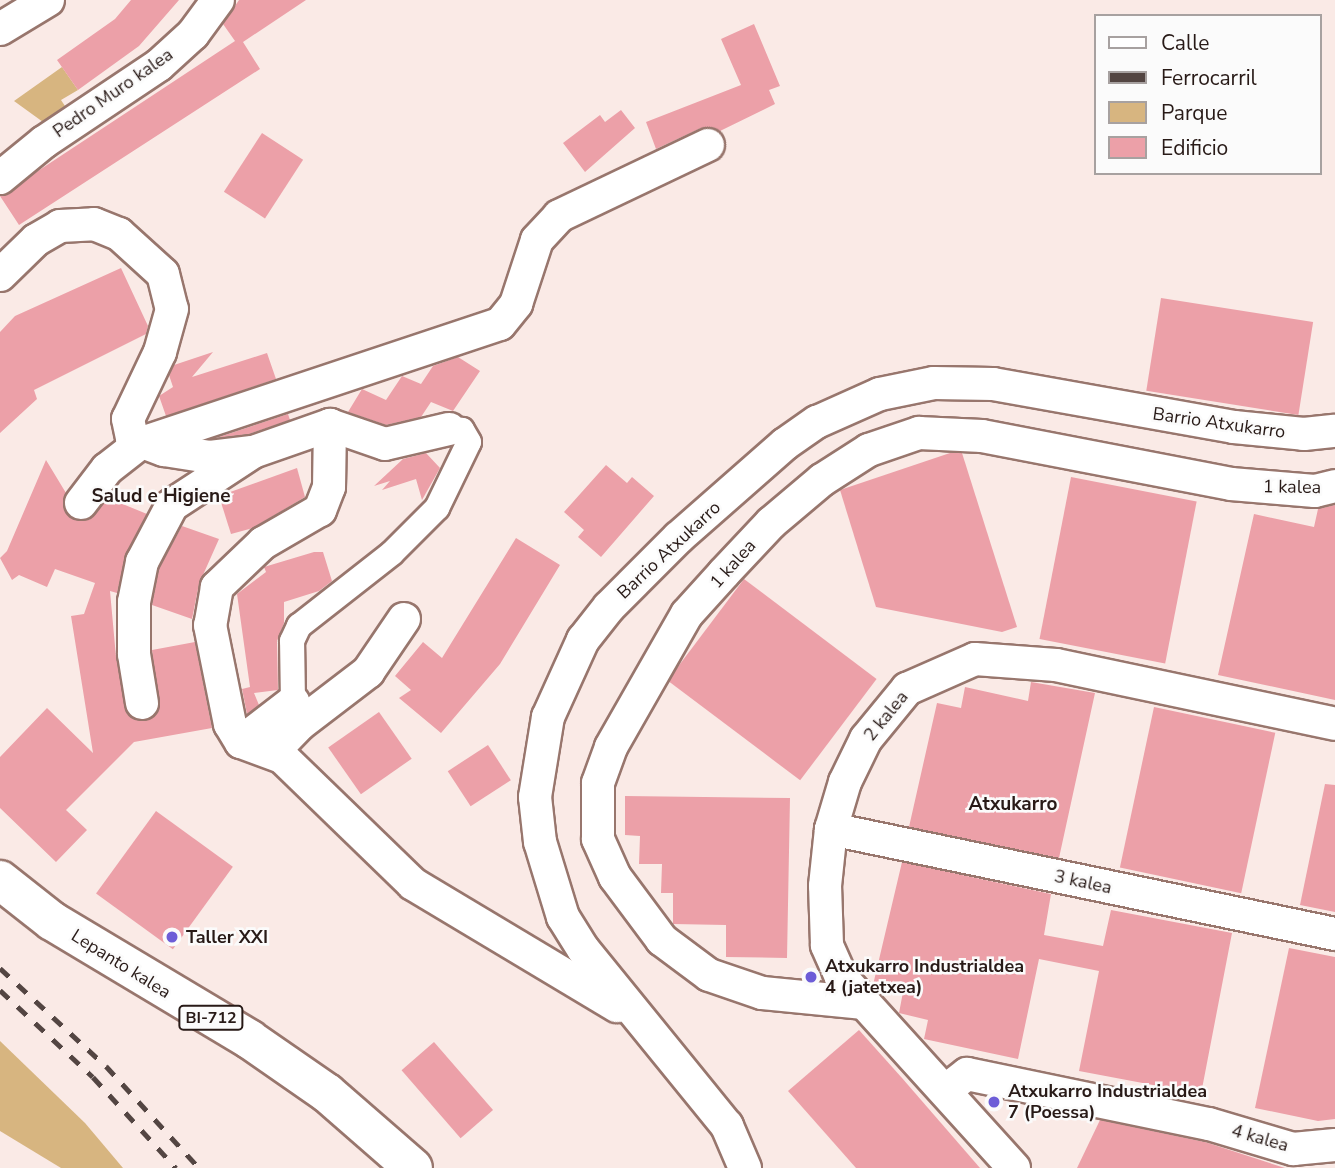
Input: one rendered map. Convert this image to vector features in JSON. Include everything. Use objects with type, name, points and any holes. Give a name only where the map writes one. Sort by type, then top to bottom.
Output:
[{"type":"main road","name":"Lepanto kalea","points":[[0,880],[52,921],[249,1039],[320,1088],[413,1168]]},
{"type":"street","points":[[0,29],[18,22],[48,0]]},
{"type":"street","name":"Pedro Muro kalea","points":[[0,178],[44,142],[159,65],[193,34],[218,0]]},
{"type":"street","points":[[81,503],[107,470],[139,444],[500,324],[516,304],[537,240],[559,216],[708,145]]},
{"type":"street","points":[[0,275],[36,240],[60,226],[94,224],[119,234],[163,274],[172,309],[160,352],[128,419],[128,430],[139,444],[209,457],[253,452],[330,425],[385,444],[449,429],[462,430],[469,442],[437,509],[392,553],[299,626],[292,641],[293,702],[241,742]]},
{"type":"street","name":"Barrio Atxukarro","points":[[744,1168],[727,1126],[614,990],[564,917],[540,842],[535,797],[539,757],[548,718],[583,640],[642,572],[751,472],[817,422],[880,394],[945,382],[993,384],[1234,427],[1304,434],[1335,431]]},
{"type":"street","points":[[330,425],[329,487],[320,510],[263,543],[217,587],[210,625],[227,713],[241,742],[273,752],[413,884],[644,1023]]},
{"type":"street","name":"1 kalea","points":[[864,1003],[762,993],[709,975],[662,940],[615,877],[598,839],[598,783],[611,747],[687,614],[724,573],[771,523],[822,480],[869,450],[919,433],[982,436],[1231,484],[1315,491],[1335,486]]},
{"type":"street","points":[[142,703],[134,654],[134,602],[142,562],[156,527],[172,505],[253,452]]},
{"type":"street","points":[[273,752],[300,724],[368,672],[404,619]]},
{"type":"street","name":"2 kalea","points":[[1014,1168],[841,977],[827,945],[825,886],[831,829],[845,782],[866,739],[906,689],[975,659],[1056,665],[1335,724]]},
{"type":"street","name":"3 kalea","points":[[831,829],[1335,934]]},
{"type":"street","name":"4 kalea","points":[[945,1091],[967,1074],[1209,1124],[1293,1149],[1335,1145]]},
{"type":"green space","points":[[62,67],[78,90],[61,100],[65,106],[43,122],[14,101]]},
{"type":"green space","points":[[0,1041],[85,1123],[123,1168],[61,1168],[0,1131]]},
{"type":"building","points":[[131,0],[179,0],[139,46],[78,90],[57,60],[115,19]]},
{"type":"building","points":[[239,0],[306,0],[243,42],[260,69],[19,225],[0,196],[235,41],[223,24]]},
{"type":"building","points":[[754,24],[780,86],[769,90],[775,104],[720,131],[701,128],[656,149],[646,122],[741,85],[721,39]]},
{"type":"building","points":[[621,110],[635,128],[585,172],[563,143],[600,115],[605,122]]},
{"type":"building","points":[[262,133],[303,160],[265,218],[224,192]]},
{"type":"building","points":[[121,268],[148,326],[146,334],[34,390],[37,399],[0,433],[0,332],[15,316]]},
{"type":"building","points":[[1161,298],[1313,322],[1298,415],[1146,391]]},
{"type":"building","points":[[213,352],[192,377],[267,353],[276,379],[166,416],[159,396],[173,387],[169,375],[174,365]]},
{"type":"building","points":[[458,357],[480,371],[453,411],[431,402],[421,417],[386,425],[348,412],[362,389],[386,400],[402,376],[421,384],[433,366]]},
{"type":"building","points":[[288,414],[290,420],[249,434],[216,438]]},
{"type":"building","points":[[426,453],[440,468],[422,500],[416,479],[382,490],[390,481],[374,486],[403,459]]},
{"type":"building","points":[[950,453],[962,453],[1017,627],[1002,632],[876,607],[840,490]]},
{"type":"building","points":[[46,460],[66,493],[64,509],[70,518],[89,520],[108,498],[147,514],[126,554],[117,593],[110,591],[116,657],[127,714],[144,721],[159,710],[152,650],[195,642],[212,728],[134,742],[66,810],[87,830],[56,862],[0,808],[0,757],[47,708],[93,753],[71,616],[84,614],[95,583],[55,569],[47,587],[19,575],[12,580],[0,558],[7,551]]},
{"type":"building","points":[[606,465],[627,483],[632,477],[654,496],[601,557],[578,537],[584,530],[564,512]]},
{"type":"building","points":[[297,468],[305,497],[253,528],[231,534],[219,496]]},
{"type":"building","points":[[1071,477],[1197,501],[1165,663],[1040,639]]},
{"type":"building","points":[[1335,505],[1335,700],[1218,675],[1254,514],[1314,527],[1318,509]]},
{"type":"building","points":[[182,526],[219,539],[199,584],[192,619],[152,605],[159,568]]},
{"type":"building","points":[[516,538],[560,565],[500,664],[441,733],[399,698],[411,690],[395,676],[423,642],[442,658]]},
{"type":"building","points":[[314,552],[323,552],[332,581],[319,591],[284,602],[284,623],[277,641],[278,690],[254,693],[259,705],[247,714],[242,689],[250,687],[237,594],[266,572],[264,567]]},
{"type":"building","points":[[744,579],[877,679],[800,780],[668,680]]},
{"type":"building","points":[[1031,682],[1095,693],[1059,858],[909,827],[937,703],[961,708],[965,687],[1028,701]]},
{"type":"building","points":[[1154,707],[1275,733],[1241,893],[1120,867]]},
{"type":"building","points":[[379,712],[412,759],[361,794],[328,748]]},
{"type":"building","points":[[488,745],[511,780],[471,806],[448,771]]},
{"type":"building","points":[[1325,784],[1335,785],[1335,912],[1300,905]]},
{"type":"building","points":[[625,796],[790,798],[787,958],[726,957],[726,925],[673,924],[673,893],[661,893],[662,864],[639,864],[640,836],[625,835]]},
{"type":"building","points":[[156,811],[233,867],[173,949],[96,894]]},
{"type":"building","points":[[902,862],[1051,894],[1044,935],[1103,946],[1111,910],[1232,933],[1201,1094],[1079,1071],[1099,971],[1039,959],[1018,1059],[924,1039],[928,1020],[899,1013],[903,992],[873,985]]},
{"type":"building","points":[[1289,948],[1335,957],[1335,1119],[1318,1121],[1255,1108]]},
{"type":"building","points":[[859,1030],[980,1168],[856,1168],[788,1091]]},
{"type":"building","points":[[434,1042],[493,1110],[461,1138],[402,1070]]},
{"type":"building","points":[[1100,1120],[1205,1142],[1285,1168],[1077,1168]]},
{"type":"railway","points":[[0,968],[106,1066],[199,1168]]},
{"type":"railway","points":[[0,990],[93,1077],[176,1168]]},
{"type":"place","name":"Taller XXI","points":[[172,937]]},
{"type":"place","name":"Atxukarro Industrialdea 4 (jatetxea)","points":[[811,977]]},
{"type":"place","name":"Atxukarro Industrialdea 7 (Poessa)","points":[[994,1102]]},
{"type":"district","name":"Salud e Higiene","points":[[161,497]]},
{"type":"district","name":"Atxukarro","points":[[1013,805]]}]
